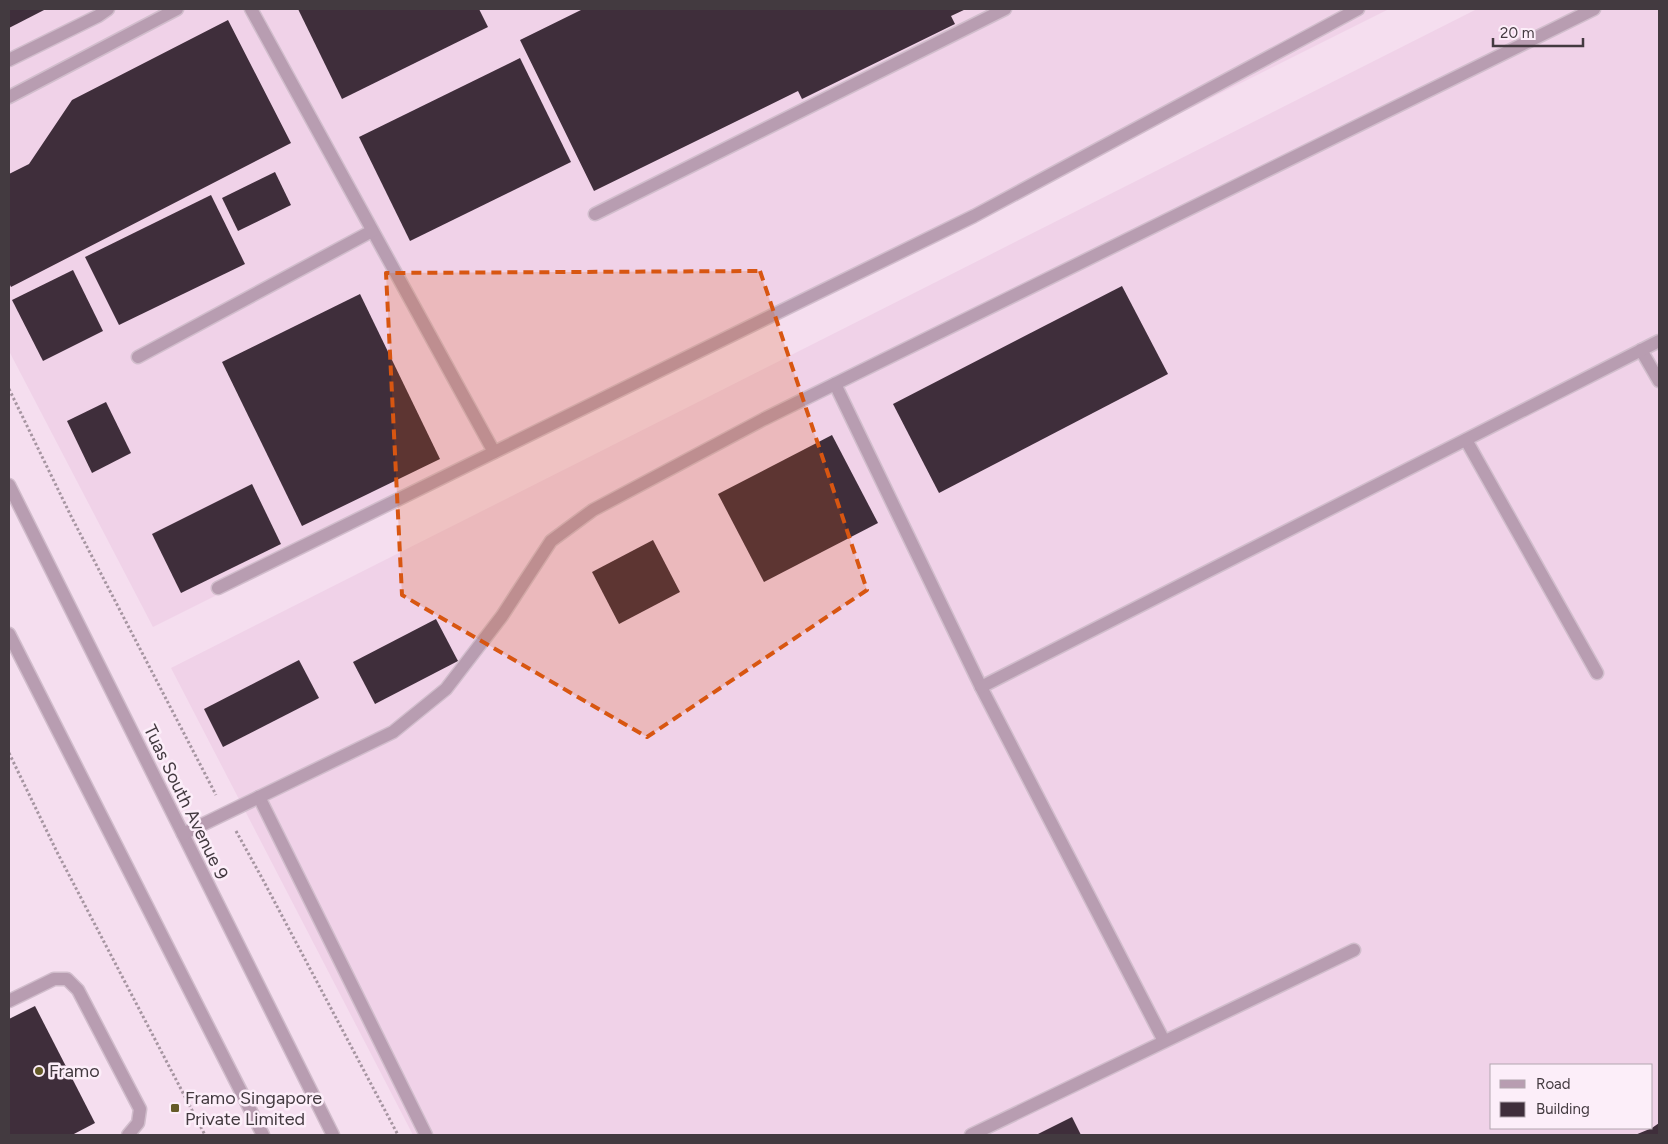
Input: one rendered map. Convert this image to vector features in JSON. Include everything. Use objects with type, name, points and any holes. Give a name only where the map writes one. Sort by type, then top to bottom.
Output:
[{"type":"street","points":[[9,60],[98,16],[108,9]]},
{"type":"street","points":[[9,97],[177,9]]},
{"type":"street","points":[[250,9],[494,452]]},
{"type":"street","points":[[595,214],[1005,9]]},
{"type":"street","points":[[218,588],[974,216],[1358,9]]},
{"type":"street","points":[[183,834],[393,732],[446,688],[502,616],[551,541],[593,510],[764,419],[1594,9]]},
{"type":"street","points":[[138,357],[372,231]]},
{"type":"street","points":[[981,687],[1659,341]]},
{"type":"street","points":[[1642,350],[1659,381]]},
{"type":"street","points":[[835,384],[981,687],[1164,1041]]},
{"type":"street","points":[[1466,440],[1598,673]]},
{"type":"street","name":"Tuas South Avenue 9","points":[[9,485],[333,1135]]},
{"type":"street","points":[[9,634],[263,1135]]},
{"type":"street","points":[[259,797],[426,1135]]},
{"type":"street","points":[[971,1135],[1354,950]]},
{"type":"street","points":[[9,1001],[54,979],[66,979],[78,990],[140,1110],[138,1124],[128,1135]]},
{"type":"path","points":[[9,389],[72,518],[226,813],[398,1135]]},
{"type":"path","points":[[9,752],[57,852],[205,1135]]},
{"type":"highlighted area","points":[[760,271],[867,590],[647,737],[402,595],[386,273]]},
{"type":"shaded area","points":[[9,9],[1389,9],[153,627],[9,351]]},
{"type":"shaded area","points":[[1477,9],[1659,9],[1659,1135],[413,1135],[171,668]]},
{"type":"building","points":[[9,9],[46,9],[9,28]]},
{"type":"building","points":[[298,9],[479,9],[488,27],[342,99]]},
{"type":"building","points":[[583,9],[966,9],[951,16],[955,24],[802,99],[798,91],[594,191],[520,40]]},
{"type":"building","points":[[228,20],[291,143],[11,287],[9,283],[9,174],[29,164],[72,100]]},
{"type":"building","points":[[520,58],[571,162],[410,241],[359,137]]},
{"type":"building","points":[[275,172],[291,205],[238,231],[222,198]]},
{"type":"building","points":[[211,195],[245,264],[119,325],[85,257]]},
{"type":"building","points":[[73,270],[103,331],[43,361],[12,300]]},
{"type":"building","points":[[1122,286],[1168,374],[939,493],[893,404]]},
{"type":"building","points":[[360,294],[440,459],[302,526],[222,362]]},
{"type":"building","points":[[106,402],[131,453],[92,473],[67,421]]},
{"type":"building","points":[[832,435],[878,523],[764,582],[718,494]]},
{"type":"building","points":[[252,484],[281,544],[181,593],[152,534]]},
{"type":"building","points":[[653,540],[680,592],[619,624],[592,572]]},
{"type":"building","points":[[436,619],[458,661],[375,704],[353,662]]},
{"type":"building","points":[[299,660],[319,698],[223,747],[204,709]]},
{"type":"building","name":"Framo","points":[[35,1006],[95,1123],[72,1135],[9,1135],[9,1019]]},
{"type":"building","points":[[1072,1117],[1081,1135],[1036,1135]]},
{"type":"building","points":[[1659,1123],[1659,1135],[1635,1135],[1653,1129]]},
{"type":"place","name":"Framo","points":[[39,1071]]},
{"type":"place","name":"Framo Singapore Private Limited","points":[[175,1108]]}]
